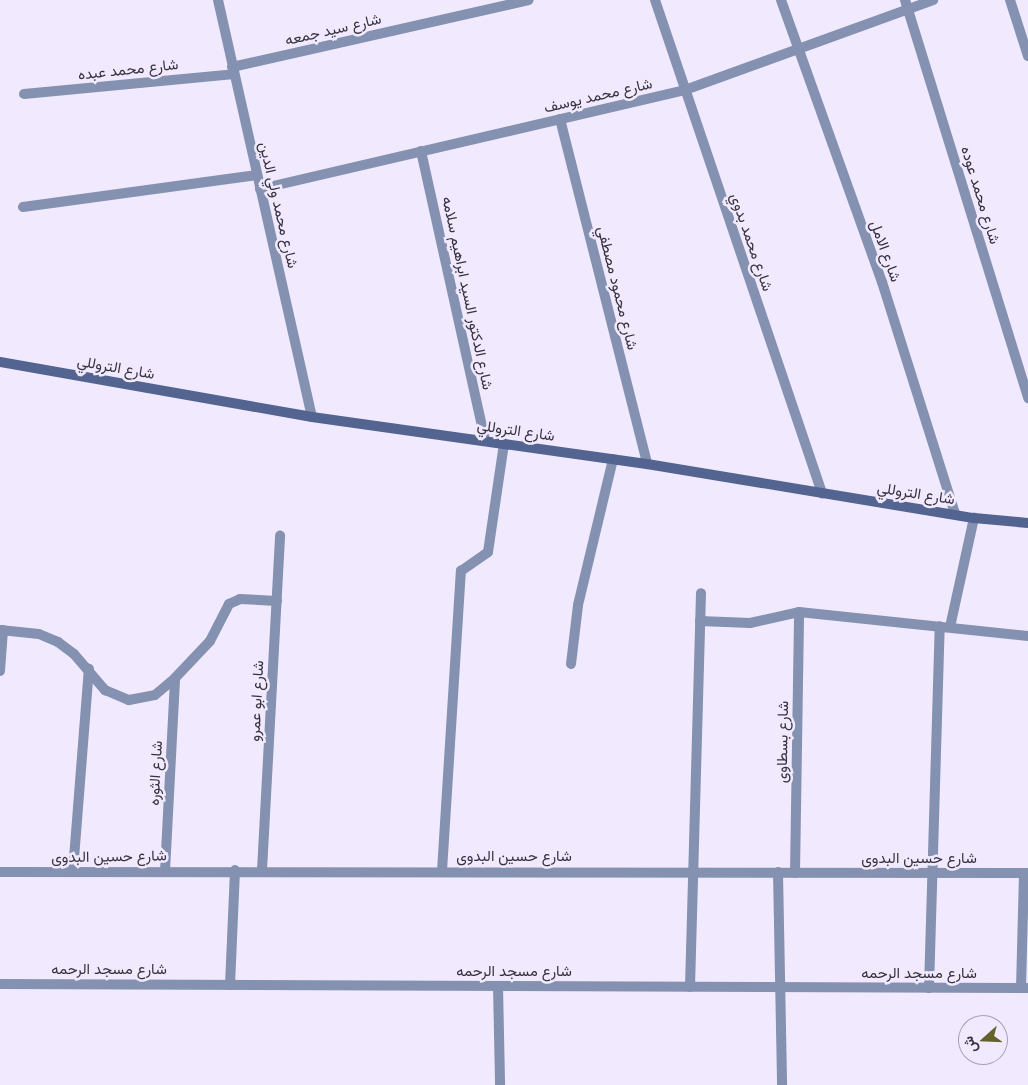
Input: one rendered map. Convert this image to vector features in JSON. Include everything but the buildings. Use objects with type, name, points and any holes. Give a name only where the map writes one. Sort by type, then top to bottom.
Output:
[{"type":"street","name":"شارع محمد ولي الدين","points":[[218,0],[312,417]]},
{"type":"street","name":"شارع سيد جمعه","points":[[233,70],[528,0]]},
{"type":"street","name":"شارع محمد بدوي","points":[[655,0],[822,493]]},
{"type":"street","name":"شارع الامل","points":[[782,0],[882,282],[955,514]]},
{"type":"street","name":"شارع محمد يوسف","points":[[260,189],[685,90],[798,49],[906,5],[933,0]]},
{"type":"street","points":[[1010,0],[1028,56]]},
{"type":"street","name":"شارع محمد عوده","points":[[906,5],[1028,398]]},
{"type":"street","name":"شارع محمد عبده","points":[[24,94],[233,70]]},
{"type":"street","name":"شارع محمود مصطفي","points":[[560,119],[647,464]]},
{"type":"street","name":"شارع الدكتور السيد ابراهيم سلامه","points":[[421,151],[485,440]]},
{"type":"street","points":[[23,207],[257,175]]},
{"type":"street","name":"شارع التروللي","points":[[0,362],[312,417],[647,464],[974,518],[1028,522]]},
{"type":"street","points":[[442,871],[461,571],[488,552],[504,444]]},
{"type":"street","points":[[571,664],[578,605],[613,459]]},
{"type":"street","points":[[930,988],[933,873],[945,626],[974,518]]},
{"type":"street","name":"شارع ابو عمرو","points":[[262,870],[280,535]]},
{"type":"street","points":[[690,987],[701,593]]},
{"type":"street","points":[[0,671],[2,630],[39,634],[58,642],[89,669],[105,690],[129,700],[155,695],[175,678],[210,641],[229,604],[240,600],[277,601]]},
{"type":"street","points":[[700,621],[750,623],[799,612],[1028,636]]},
{"type":"street","name":"شارع بسطاوى","points":[[795,872],[799,612]]},
{"type":"street","points":[[73,871],[89,669]]},
{"type":"street","name":"شارع الثوره","points":[[165,870],[175,678]]},
{"type":"street","points":[[230,985],[235,870]]},
{"type":"street","name":"شارع حسين البدوى","points":[[0,872],[262,870],[1026,873]]},
{"type":"street","points":[[778,872],[782,1085]]},
{"type":"street","points":[[1024,988],[1026,873]]},
{"type":"street","name":"شارع مسجد الرحمه","points":[[0,984],[1024,988]]},
{"type":"street","points":[[498,986],[500,1085]]}]
